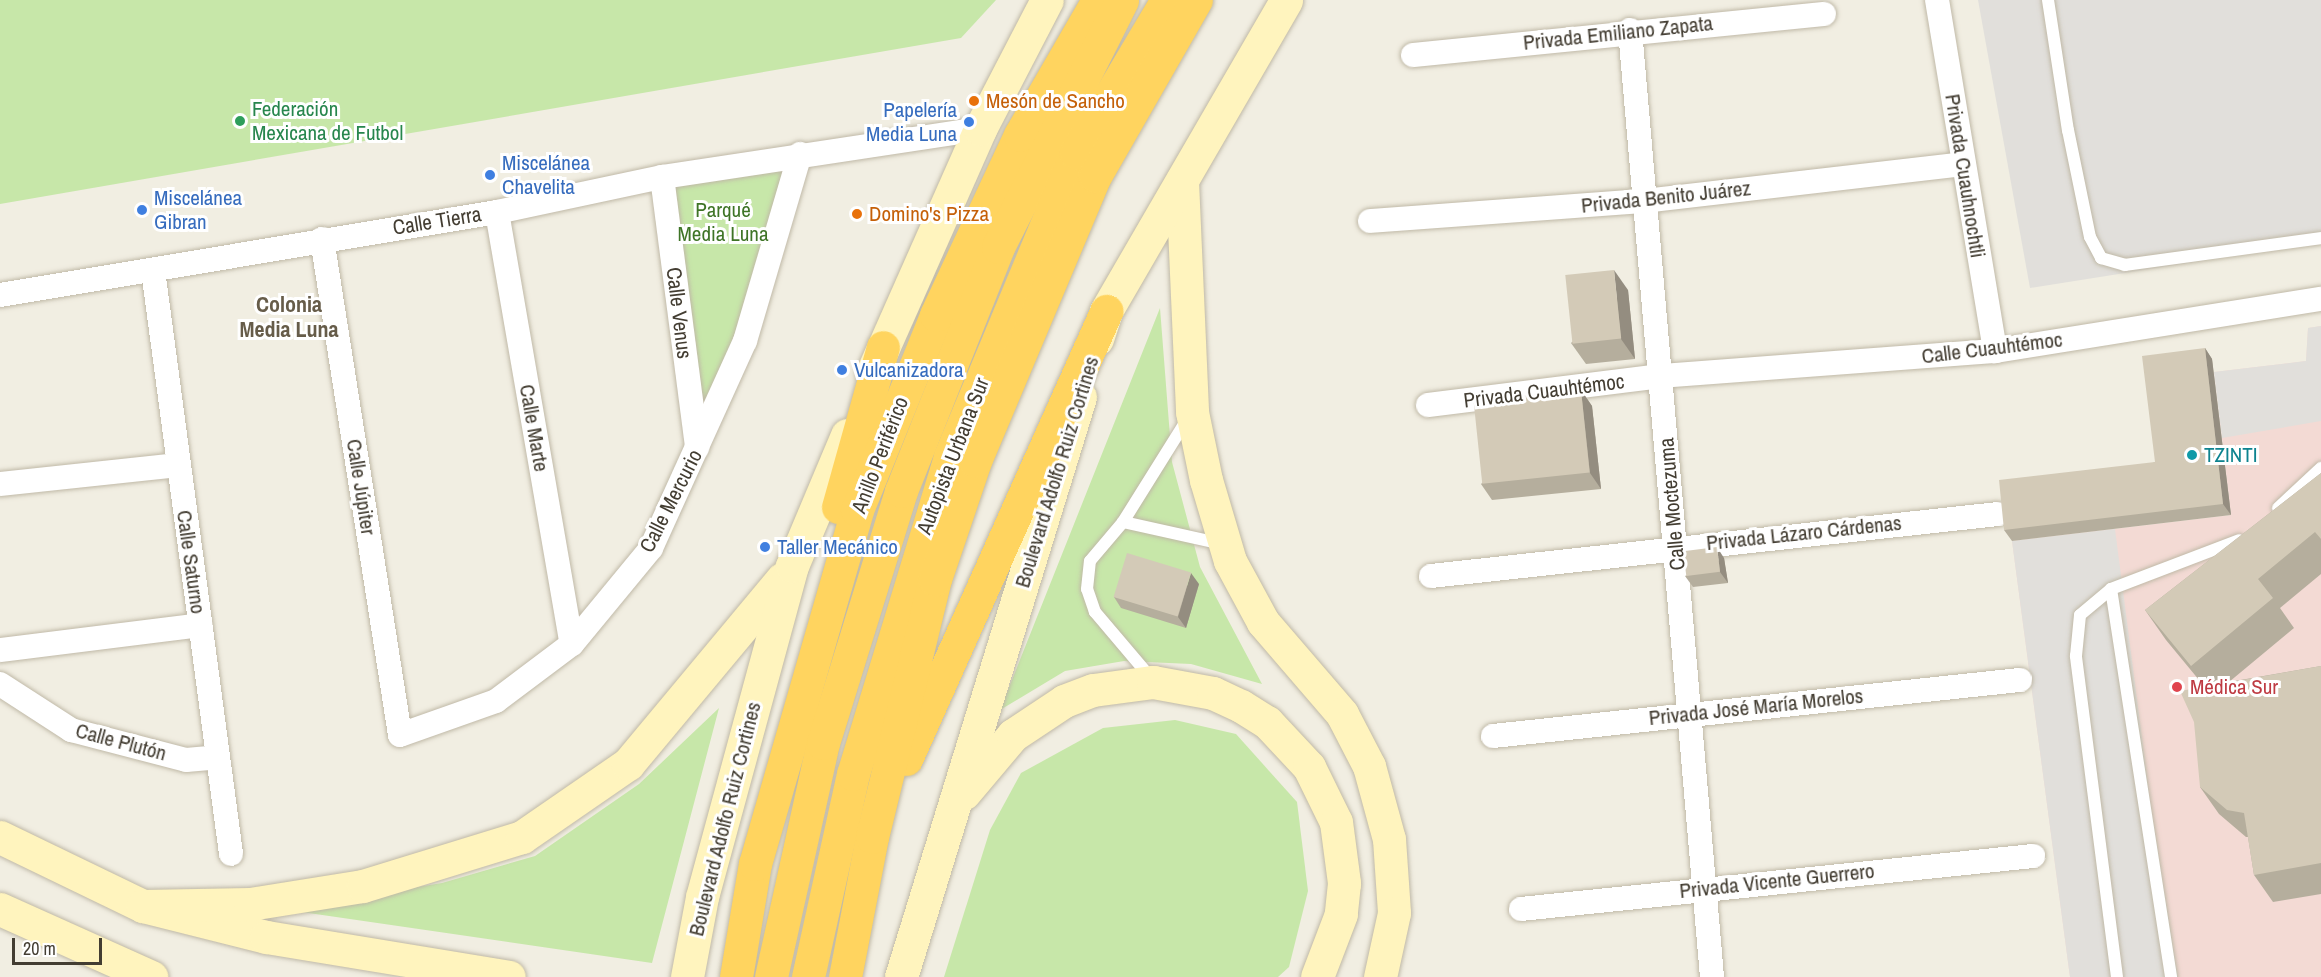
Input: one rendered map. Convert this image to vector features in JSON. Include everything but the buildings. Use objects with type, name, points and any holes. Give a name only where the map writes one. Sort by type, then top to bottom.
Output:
[{"type":"highway","name":"Anillo Periférico","points":[[736,977],[755,864],[831,597],[886,435],[1020,135],[1098,0]]},
{"type":"highway","name":"Autopista Urbana Sur","points":[[771,977],[823,743],[900,490],[998,247],[1122,0]]},
{"type":"highway","name":"Autopista Urbana Sur","points":[[808,977],[856,762],[950,456],[1076,153],[1167,0]]},
{"type":"highway","points":[[845,977],[872,837],[935,579],[975,461],[1095,176],[1196,0]]},
{"type":"highway","points":[[872,837],[1106,311]]},
{"type":"highway","points":[[755,864],[780,707],[883,347]]},
{"type":"main road","name":"Boulevard Adolfo Ruiz Cortines","points":[[687,977],[702,897],[792,566],[883,347],[980,129],[1047,0]]},
{"type":"main road","name":"Boulevard Adolfo Ruiz Cortines","points":[[902,977],[932,865],[1106,311],[1286,0]]},
{"type":"main road","points":[[1182,178],[1191,412],[1226,545],[1263,622],[1342,714],[1369,766],[1389,839],[1394,913],[1380,977]]},
{"type":"main road","points":[[143,906],[250,904],[363,886],[522,837],[628,764],[719,660],[792,566]]},
{"type":"main road","points":[[932,865],[966,790],[1013,735],[1064,701],[1093,690],[1153,682],[1213,693],[1267,722],[1303,759],[1325,794],[1336,822],[1344,883],[1333,944],[1317,977]]},
{"type":"main road","points":[[0,837],[143,906],[267,937],[508,977]]},
{"type":"main road","points":[[0,909],[151,977]]},
{"type":"street","name":"Privada Cuauhnochtli","points":[[1937,0],[1962,164],[1995,351]]},
{"type":"street","name":"Privada Emiliano Zapata","points":[[1413,55],[1630,30],[1824,14]]},
{"type":"street","name":"Calle Moctezuma","points":[[1630,30],[1677,546],[1712,977]]},
{"type":"street","name":"Calle Tierra","points":[[0,295],[322,239],[497,212],[662,177],[800,154],[980,129]]},
{"type":"street","name":"Calle Mercurio","points":[[400,735],[496,701],[572,644],[651,548],[745,341],[800,154]]},
{"type":"street","name":"Privada Benito Juárez","points":[[1370,221],[1644,201],[1962,164]]},
{"type":"street","name":"Calle Venus","points":[[662,177],[697,449]]},
{"type":"street","name":"Calle Marte","points":[[497,212],[572,644]]},
{"type":"street","name":"Calle Júpiter","points":[[322,239],[400,735]]},
{"type":"street","name":"Calle Saturno","points":[[153,270],[231,854]]},
{"type":"street","name":"Calle Cuauhtémoc","points":[[1661,376],[1995,351],[2321,299]]},
{"type":"street","name":"Privada Cuauhtémoc","points":[[1428,405],[1661,376]]},
{"type":"street","points":[[0,484],[178,465]]},
{"type":"street","name":"Privada Lázaro Cárdenas","points":[[1431,576],[1677,546],[1998,514]]},
{"type":"street","points":[[0,650],[200,625]]},
{"type":"street","name":"Privada José María Morelos","points":[[1493,736],[2020,680]]},
{"type":"street","name":"Calle Plutón","points":[[0,684],[71,730],[186,760],[218,757]]},
{"type":"street","name":"Privada Vicente Guerrero","points":[[1521,909],[1703,887],[2033,856]]},
{"type":"lane","points":[[2048,0],[2090,237],[2101,258],[2126,265],[2321,238]]},
{"type":"lane","points":[[1153,682],[1095,612],[1087,589],[1090,561],[1124,522],[1191,412]]},
{"type":"lane","points":[[2265,520],[2321,468]]},
{"type":"lane","points":[[1124,522],[1226,545]]},
{"type":"lane","points":[[2117,977],[2076,656],[2080,615],[2111,589],[2228,546],[2252,531]]},
{"type":"lane","points":[[2111,589],[2171,977]]},
{"type":"shaded area","points":[[1978,0],[2321,0],[2321,242],[2030,288]]},
{"type":"shaded area","name":"Médica Sur","points":[[2321,326],[2321,977],[2070,977],[2012,541],[2231,515],[2214,372],[2306,361],[2308,328]]},
{"type":"shaded area","points":[[2321,326],[2321,421],[2222,438],[2214,372],[2306,361],[2308,328]]},
{"type":"shaded area","points":[[2115,529],[2150,800],[2178,977],[2070,977],[2012,541]]},
{"type":"green space","name":"Federación Mexicana de Futbol","points":[[0,0],[996,0],[961,38],[0,204]]},
{"type":"green space","name":"Parqué Media Luna","points":[[800,154],[697,449],[662,177]]},
{"type":"green space","points":[[1160,308],[1172,462],[1200,567],[1262,684],[1191,664],[1124,661],[1065,671],[1000,710]]},
{"type":"green space","points":[[719,708],[652,963],[281,909],[442,883],[535,856],[639,784]]},
{"type":"green space","points":[[1175,720],[1236,734],[1297,802],[1308,891],[1289,967],[1278,977],[944,977],[990,830],[1021,773],[1103,728]]},
{"type":"place","name":"Mesón de Sancho","points":[[974,101]]},
{"type":"place","name":"Federación Mexicana de Futbol","points":[[240,121]]},
{"type":"place","name":"Papelería Media Luna","points":[[969,122]]},
{"type":"place","name":"Miscelánea Chavelita","points":[[490,175]]},
{"type":"place","name":"Miscelánea Gibran","points":[[142,210]]},
{"type":"place","name":"Domino's Pizza","points":[[857,214]]},
{"type":"place","name":"Vulcanizadora","points":[[842,370]]},
{"type":"place","name":"TZINTI","points":[[2192,455]]},
{"type":"place","name":"Taller Mecánico","points":[[765,547]]},
{"type":"place","name":"Médica Sur","points":[[2177,687]]},
{"type":"district","name":"Colonia Media Luna","points":[[289,316]]}]
